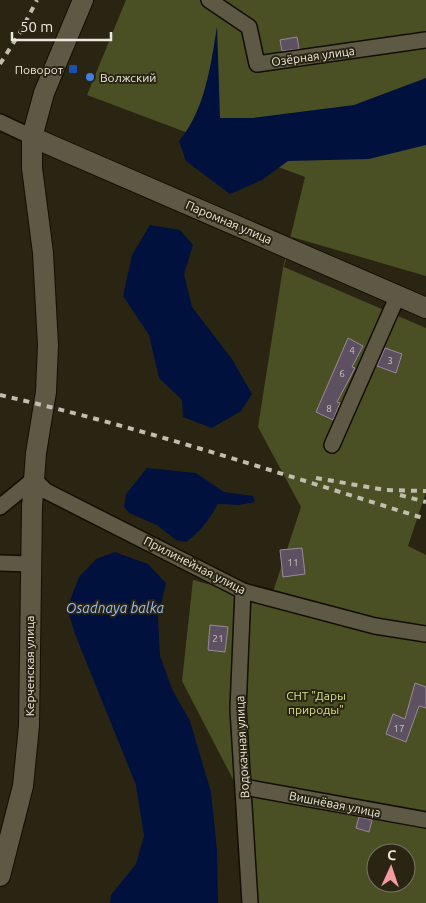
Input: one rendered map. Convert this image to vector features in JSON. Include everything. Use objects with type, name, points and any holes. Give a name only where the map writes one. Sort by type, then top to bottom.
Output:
[{"type":"street","name":"Керченская улица","points":[[0,876],[23,786],[29,726],[30,564],[34,480],[36,453],[46,392],[48,345],[43,253],[32,168],[32,137],[44,93],[83,0]]},
{"type":"street","name":"Озёрная улица","points":[[209,0],[249,26],[257,64],[426,40]]},
{"type":"street","points":[[0,122],[32,137]]},
{"type":"street","name":"Паромная улица","points":[[32,137],[426,308]]},
{"type":"street","points":[[332,445],[398,295]]},
{"type":"street","points":[[0,507],[34,480]]},
{"type":"street","name":"Прилинейная улица","points":[[34,480],[46,490],[243,591],[375,626],[426,634]]},
{"type":"street","points":[[0,563],[30,564]]},
{"type":"street","name":"Водокачная улица","points":[[243,591],[238,710],[250,903]]},
{"type":"street","name":"Вишнёвая улица","points":[[244,787],[426,820]]},
{"type":"green space","name":"СНТ \"Дары природы\"","points":[[126,0],[426,0],[426,276],[292,237],[284,267],[426,328],[426,492],[408,546],[426,555],[426,903],[245,903],[238,789],[182,681],[193,580],[270,601],[301,507],[258,427],[283,268],[305,177],[87,95]]},
{"type":"water","points":[[217,26],[220,118],[253,118],[354,105],[426,78],[426,145],[369,159],[288,161],[262,180],[230,194],[186,161],[179,141],[195,115],[206,86]]},
{"type":"water","points":[[150,225],[180,230],[193,245],[184,274],[192,307],[232,359],[252,394],[241,411],[212,428],[183,417],[182,400],[159,378],[149,335],[123,296],[132,255]]},
{"type":"water","points":[[147,468],[196,473],[224,492],[253,496],[255,502],[239,505],[218,504],[196,534],[186,542],[176,540],[157,525],[129,513],[124,507],[126,494]]},
{"type":"water","name":"Osadnaya balka","points":[[115,552],[148,564],[166,583],[158,617],[160,656],[172,689],[190,721],[211,792],[217,850],[218,903],[110,903],[111,895],[136,864],[144,836],[136,785],[75,634],[67,608],[79,577],[96,559]]},
{"type":"building","points":[[297,37],[299,49],[282,51],[280,40]]},
{"type":"building","points":[[348,338],[363,346],[352,367],[355,368],[337,402],[340,403],[333,420],[316,412]]},
{"type":"building","points":[[385,348],[402,354],[396,373],[377,366]]},
{"type":"building","points":[[302,548],[305,574],[283,577],[280,550]]},
{"type":"building","points":[[210,625],[228,627],[225,652],[208,650]]},
{"type":"building","points":[[415,683],[426,687],[426,708],[419,706],[406,742],[386,734],[393,714],[405,719]]},
{"type":"building","points":[[359,817],[372,820],[369,832],[356,828]]},
{"type":"railway","points":[[0,64],[21,31],[37,0]]},
{"type":"railway","points":[[0,395],[161,437],[426,519]]},
{"type":"railway","points":[[316,478],[385,490],[426,491]]},
{"type":"railway","points":[[400,495],[426,502]]},
{"type":"place","name":"Поворот","points":[[73,69]]},
{"type":"place","name":"Волжский","points":[[90,77]]}]
